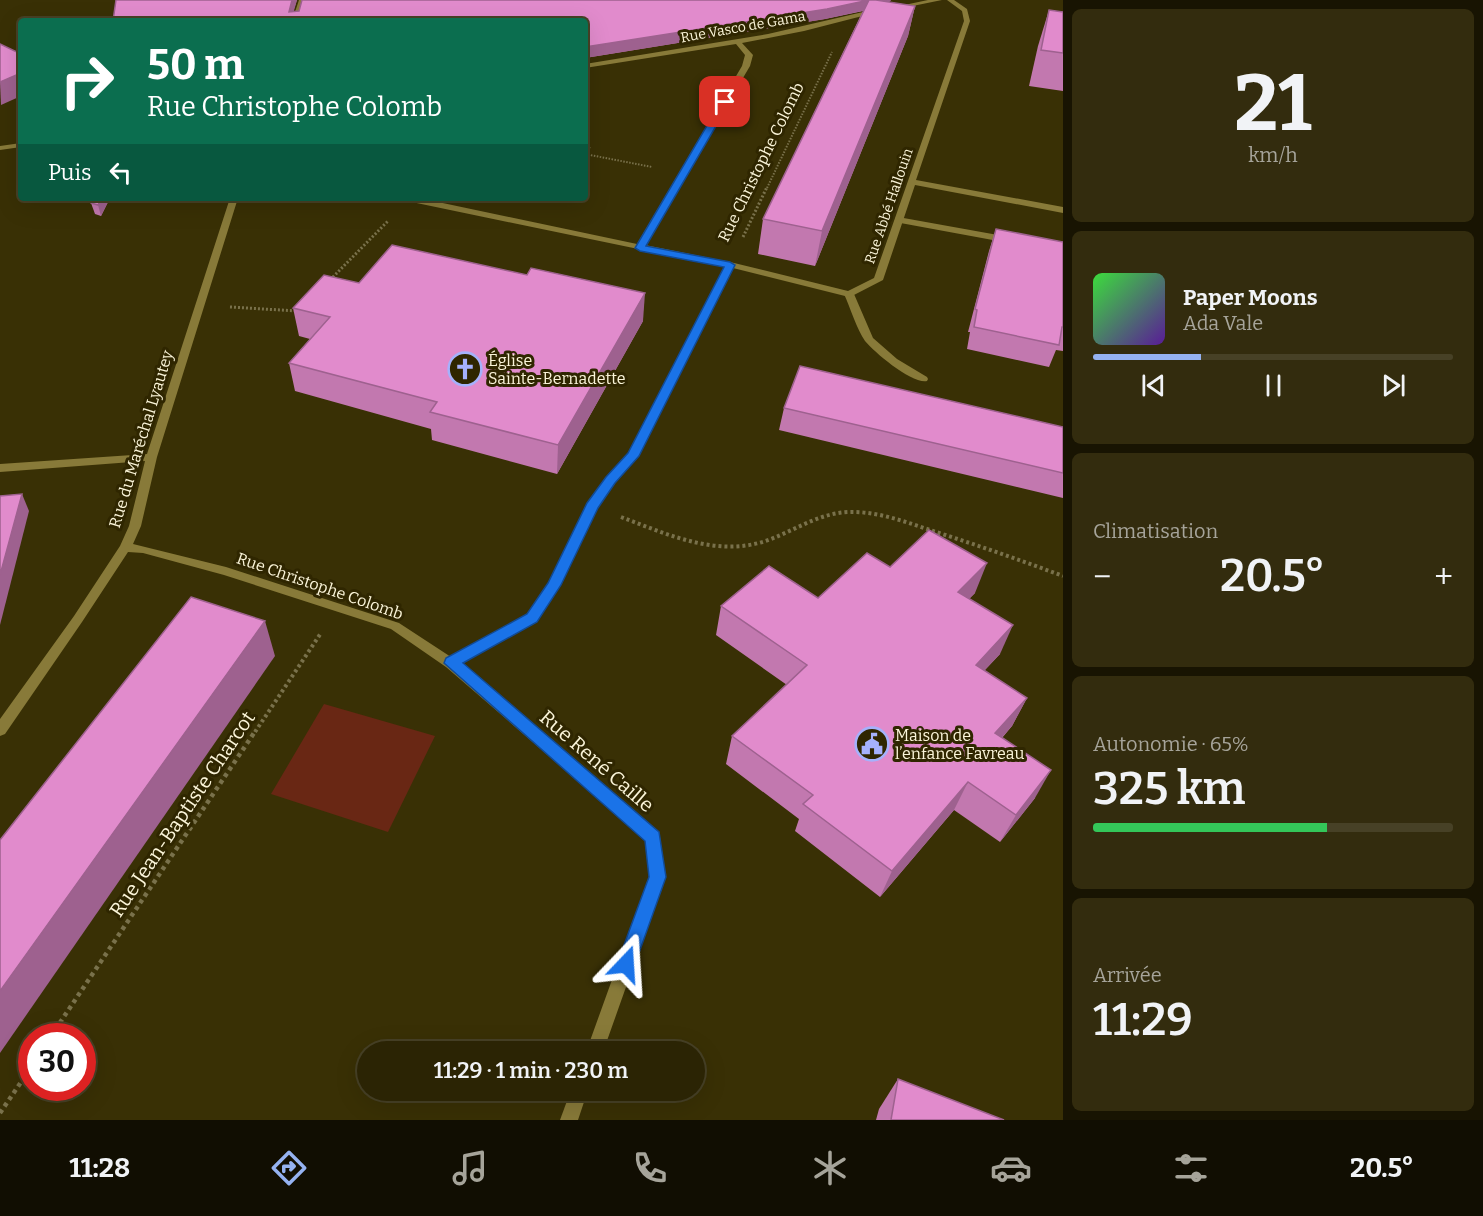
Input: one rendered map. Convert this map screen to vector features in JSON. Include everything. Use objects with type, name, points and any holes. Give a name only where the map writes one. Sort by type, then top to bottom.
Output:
[{"type":"street","points":[[296,18],[302,0]]},
{"type":"street","name":"Rue Vasco de Gama","points":[[588,66],[737,41],[836,22],[885,9],[939,0]]},
{"type":"street","name":"Rue Abbé Hallouin","points":[[849,294],[878,280],[967,21],[965,10],[950,0]]},
{"type":"street","points":[[640,248],[746,66],[749,55],[737,41]]},
{"type":"street","points":[[0,148],[18,145]]},
{"type":"street","points":[[911,182],[1063,210]]},
{"type":"street","name":"Rue du Maréchal Lyautey","points":[[0,730],[16,711],[125,547],[135,526],[151,457],[233,201]]},
{"type":"street","points":[[422,201],[730,265],[849,294],[869,339],[893,362],[923,379]]},
{"type":"street","points":[[898,220],[1014,240]]},
{"type":"street","name":"Rue Christophe Colomb","points":[[125,547],[142,549],[226,571],[395,626],[452,663],[532,618],[554,585],[592,506],[610,480],[633,456],[730,265]]},
{"type":"street","points":[[0,468],[151,457]]},
{"type":"street","name":"Rue René Caille","points":[[452,663],[653,837],[657,877],[598,1041]]},
{"type":"street","points":[[569,1120],[576,1101]]},
{"type":"path","name":"Rue Christophe Colomb","points":[[730,265],[840,37],[836,22]]},
{"type":"path","points":[[588,154],[684,173]]},
{"type":"path","points":[[324,287],[405,201]]},
{"type":"path","points":[[199,305],[300,311]]},
{"type":"path","points":[[592,506],[686,542],[720,548],[745,548],[771,539],[825,514],[852,512],[900,521],[998,551],[1063,576]]},
{"type":"path","name":"Rue Jean-Baptiste Charcot","points":[[60,1023],[311,650],[336,607]]},
{"type":"path","points":[[0,1113],[18,1087]]},
{"type":"shaded area","points":[[324,704],[435,736],[388,832],[271,794]]},
{"type":"building","points":[[116,0],[292,0],[289,12],[299,11],[302,0],[869,0],[827,9],[588,47],[588,18],[113,18]]},
{"type":"building","points":[[869,0],[915,6],[822,231],[763,219]]},
{"type":"building","points":[[1049,10],[1063,12],[1063,53],[1041,50]]},
{"type":"building","points":[[0,44],[18,53],[18,74],[0,82]]},
{"type":"building","points":[[91,201],[100,201],[98,205],[91,203]]},
{"type":"building","points":[[996,229],[1063,242],[1063,327],[1059,345],[974,327],[977,310],[975,309]]},
{"type":"building","name":"Église Sainte-Bernadette","points":[[392,245],[527,275],[531,268],[645,293],[558,445],[430,412],[437,402],[289,363],[330,317],[293,308],[324,275],[359,283]]},
{"type":"building","points":[[800,366],[1063,427],[1063,473],[784,408]]},
{"type":"building","points":[[22,494],[0,575],[0,496]]},
{"type":"building","name":"Maison de l’enfance Favreau","points":[[929,530],[987,563],[958,592],[1013,625],[976,665],[1027,698],[995,733],[1051,770],[1016,815],[968,782],[892,871],[803,804],[813,795],[732,736],[807,665],[721,606],[769,566],[818,598],[867,553],[890,567]]},
{"type":"building","points":[[191,597],[265,621],[0,991],[0,840]]},
{"type":"building","points":[[898,1079],[1004,1120],[891,1120]]},
{"type":"place","name":"Église Sainte-Bernadette","points":[[465,369]]},
{"type":"place","name":"Maison de l’enfance Favreau","points":[[872,744]]},
{"type":"route","points":[[626,964],[657,877],[653,837],[452,663],[532,618],[554,585],[592,506],[610,480],[633,456],[714,292],[730,265],[640,248],[725,102]]}]
